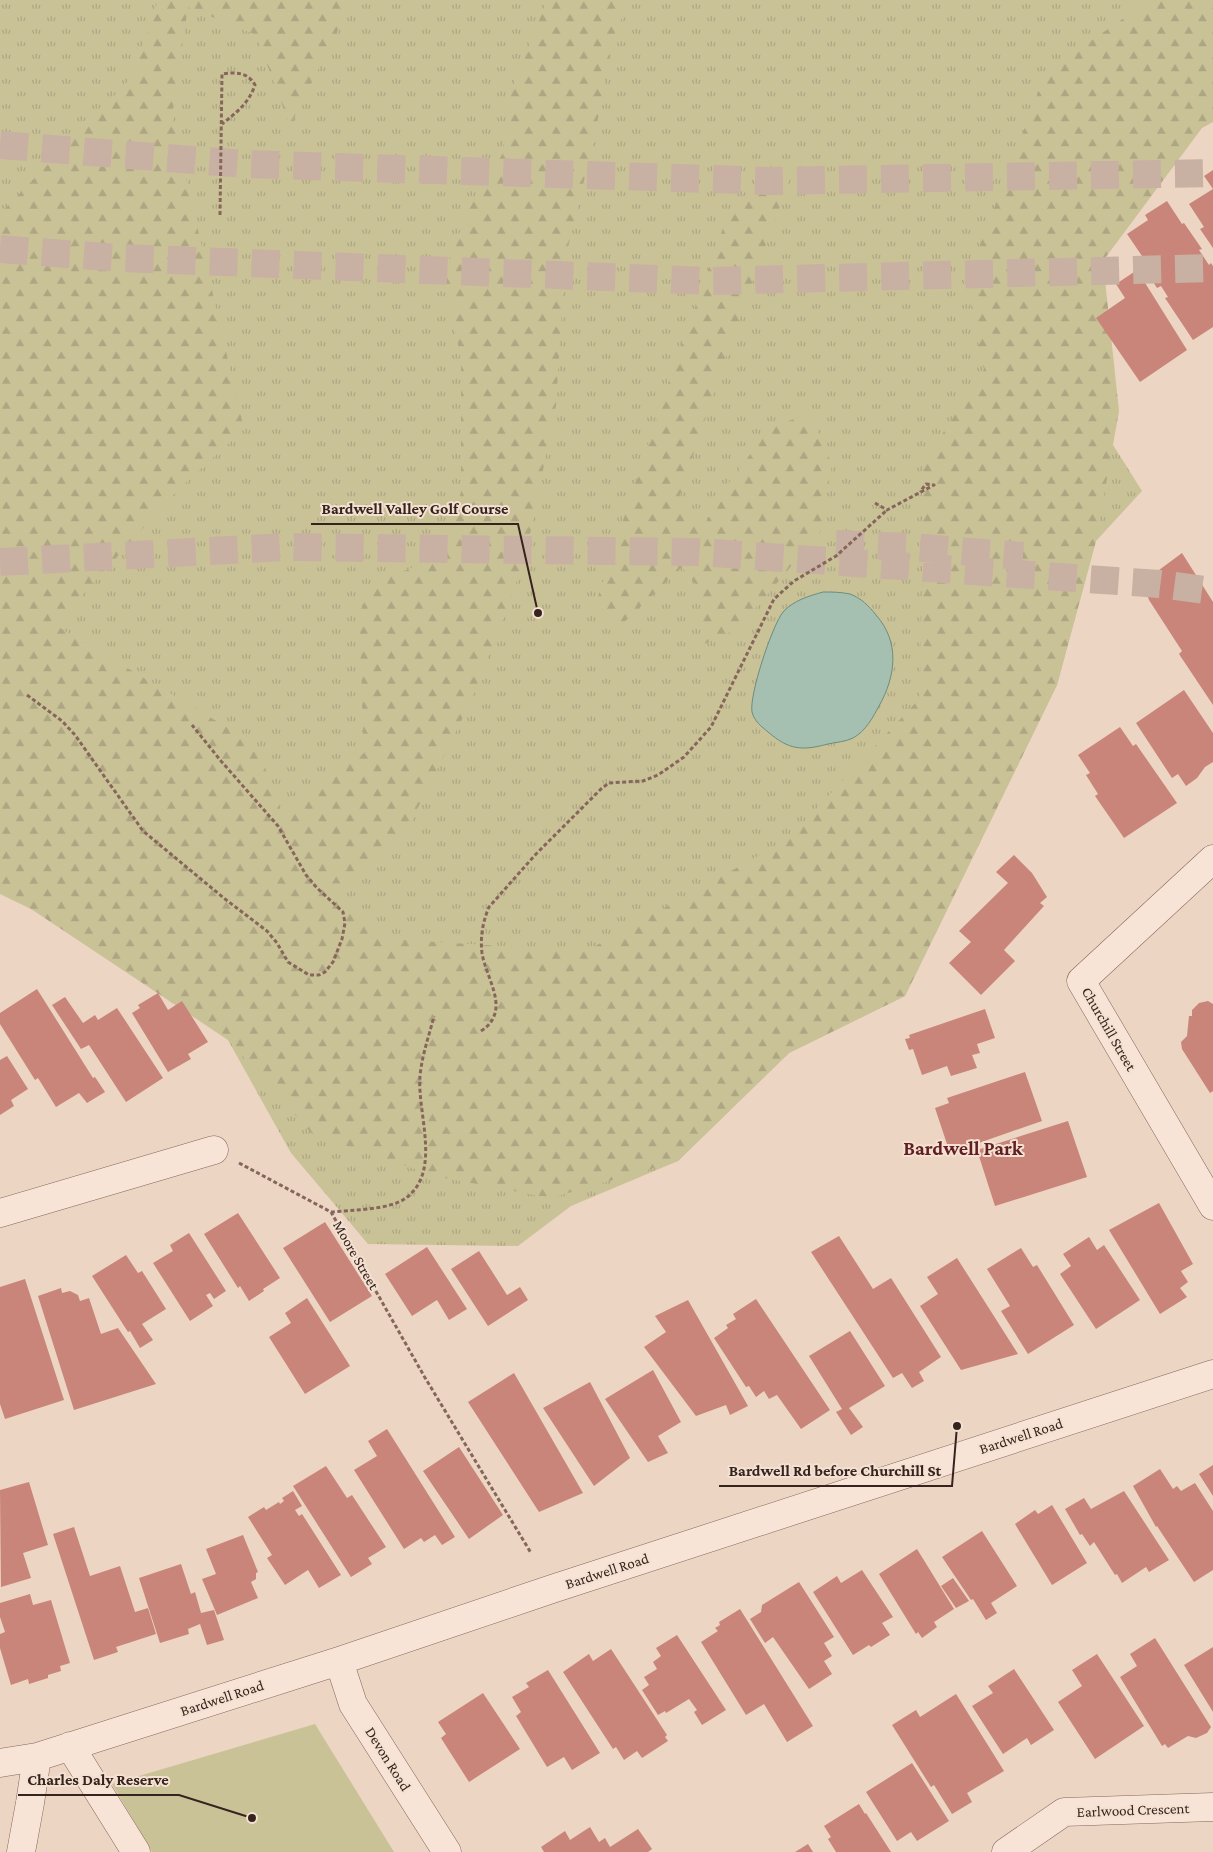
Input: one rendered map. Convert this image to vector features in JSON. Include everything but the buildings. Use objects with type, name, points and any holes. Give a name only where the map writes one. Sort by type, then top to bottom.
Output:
[{"type":"street","name":"Churchill Street","points":[[1213,859],[1081,981],[1213,1206]]},
{"type":"street","points":[[0,1213],[214,1150]]},
{"type":"street","name":"Bardwell Road","points":[[0,1763],[37,1757],[339,1661],[552,1588],[1213,1374]]},
{"type":"street","name":"Devon Road","points":[[339,1661],[353,1704],[447,1852]]},
{"type":"street","points":[[70,1746],[136,1852]]},
{"type":"street","points":[[20,1852],[37,1757]]},
{"type":"street","name":"Earlwood Crescent","points":[[1006,1852],[1064,1812],[1213,1807]]},
{"type":"path","points":[[220,215],[222,74],[234,72],[246,75],[252,79],[255,85],[252,94],[243,106],[222,124]]},
{"type":"path","points":[[481,1031],[493,1020],[496,1010],[494,990],[482,954],[484,917],[492,902],[602,788],[609,783],[643,781],[658,775],[684,757],[711,727],[774,599],[794,581],[836,556],[888,510],[920,492]]},
{"type":"path","points":[[875,504],[888,510]]},
{"type":"path","points":[[27,695],[62,721],[75,735],[143,831],[224,899],[267,931],[277,943],[288,962],[309,975],[319,975],[325,972],[333,962],[342,939],[345,922],[343,912],[306,875],[278,826],[192,725]]},
{"type":"path","points":[[331,1212],[386,1206],[404,1199],[421,1184],[426,1150],[420,1076],[423,1055],[434,1016]]},
{"type":"path","name":"Moore Street","points":[[214,1150],[331,1212],[424,1376],[531,1553]]},
{"type":"green space","points":[[0,0],[1203,0],[993,254],[1142,491],[1096,541],[1057,685],[905,996],[789,1053],[678,1161],[571,1206],[518,1246],[368,1244],[291,1153],[228,1040],[0,855]]},
{"type":"green space","points":[[158,0],[353,0],[290,126],[256,35],[188,7],[172,117],[244,429],[180,488],[55,625],[257,745],[282,816],[364,753],[359,613],[373,584],[447,553],[461,491],[461,359],[443,274],[469,209],[503,153],[511,91],[547,0],[630,0],[612,41],[595,135],[565,260],[556,406],[525,559],[472,699],[406,832],[341,883],[315,884],[388,939],[586,951],[787,840],[920,698],[924,462],[984,370],[966,282],[1046,72],[1150,0],[1213,0],[1213,122],[1202,128],[1103,261],[1119,411],[1096,541],[1057,685],[905,996],[789,1053],[678,1161],[551,1198],[439,1177],[312,1134],[228,1040],[31,909],[0,894],[0,214],[133,76]]},
{"type":"green space","points":[[773,167],[789,181],[741,313],[677,503],[703,527],[727,485],[770,428],[810,413],[832,465],[820,532],[739,628],[702,645],[701,591],[682,567],[618,628],[594,609],[666,390],[723,228]]},
{"type":"green space","points":[[315,1724],[394,1852],[152,1852],[112,1784]]},
{"type":"shaded area","points":[[823,592],[850,594],[868,605],[884,625],[889,636],[893,659],[892,671],[885,695],[869,724],[858,735],[847,740],[811,748],[789,746],[756,721],[752,712],[754,691],[773,631],[783,612],[797,601]]},
{"type":"tunnel","points":[[0,145],[246,164],[772,181],[1213,173]]},
{"type":"tunnel","points":[[0,249],[120,258],[709,281],[1213,268]]},
{"type":"tunnel","points":[[836,544],[910,547],[1023,556]]},
{"type":"tunnel","points":[[0,562],[287,547],[698,552],[1160,584],[1213,591]]},
{"type":"place","name":"Bardwell Valley Golf Course","points":[[538,613]]},
{"type":"place","name":"Bardwell Rd before Churchill St","points":[[957,1426]]},
{"type":"place","name":"Charles Daly Reserve","points":[[252,1818]]},
{"type":"district","name":"Bardwell Park","points":[[963,1148]]}]
